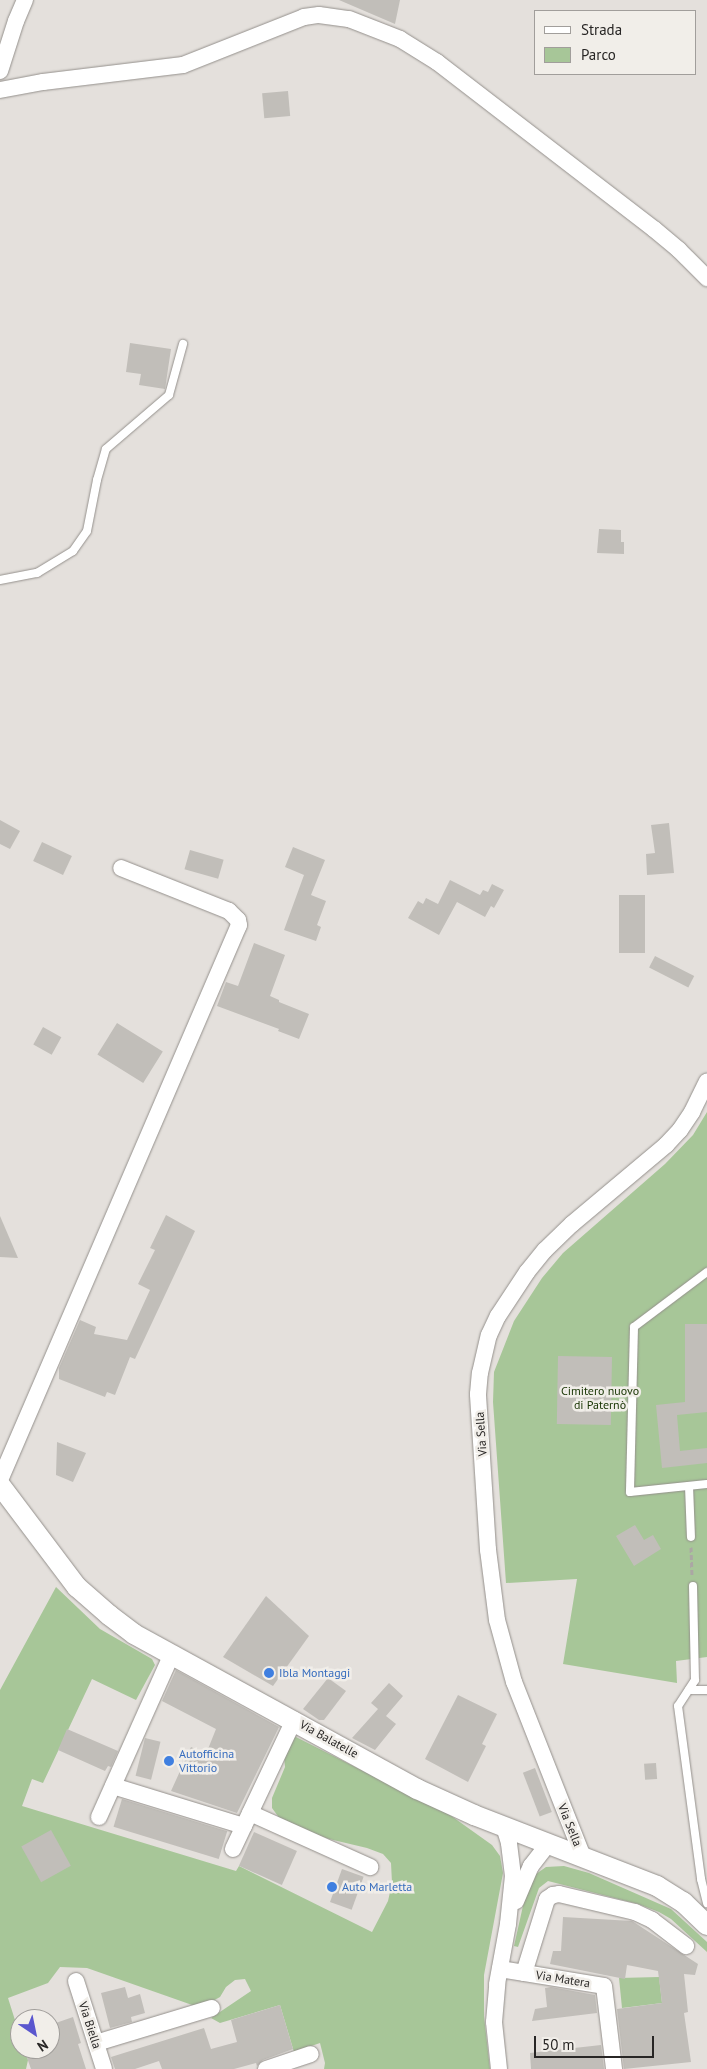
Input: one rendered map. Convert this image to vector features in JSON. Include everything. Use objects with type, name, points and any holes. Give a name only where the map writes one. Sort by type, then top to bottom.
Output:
[{"type":"street","points":[[0,71],[16,21],[25,0]]},
{"type":"street","points":[[0,90],[43,82],[183,65],[304,17],[320,16],[349,19],[400,39],[437,62],[654,229],[679,250],[707,278]]},
{"type":"street","points":[[0,1480],[238,925],[238,920],[229,911],[122,868]]},
{"type":"street","name":"Via Sella","points":[[583,1857],[514,1682],[497,1620],[488,1550],[478,1394],[480,1373],[489,1335],[498,1316],[527,1272],[545,1250],[572,1224],[666,1145],[680,1130],[692,1112],[707,1081]]},
{"type":"street","name":"Via Balatelle","points":[[0,1485],[77,1587],[134,1634],[417,1788],[504,1827],[657,1886],[683,1902],[707,1925]]},
{"type":"street","points":[[99,1817],[172,1654]]},
{"type":"street","points":[[233,1849],[294,1720]]},
{"type":"street","points":[[113,1786],[247,1820],[370,1867]]},
{"type":"street","points":[[500,2069],[494,2022],[513,1876],[509,1843],[504,1827]]},
{"type":"street","points":[[508,1924],[525,1878],[538,1855],[548,1844]]},
{"type":"street","points":[[524,1973],[547,1899],[553,1894],[635,1912],[652,1920],[686,1946]]},
{"type":"street","name":"Via Matera","points":[[500,1969],[604,1986],[614,2069]]},
{"type":"street","name":"Via Biella","points":[[76,1981],[104,2069]]},
{"type":"street","points":[[96,2043],[212,2008]]},
{"type":"street","points":[[266,2069],[311,2054]]},
{"type":"lane","points":[[0,580],[37,573],[73,551],[87,531],[97,480],[106,449],[169,395],[183,344]]},
{"type":"lane","points":[[707,1272],[634,1327],[630,1492],[707,1484]]},
{"type":"lane","points":[[689,1486],[690,1537]]},
{"type":"lane","points":[[693,1586],[696,1680],[678,1706],[701,1880],[707,1903]]},
{"type":"lane","points":[[689,1690],[707,1690]]},
{"type":"path","points":[[690,1537],[693,1586]]},
{"type":"green space","name":"Cimitero nuovo di Paternò","points":[[707,1112],[707,1657],[676,1661],[677,1683],[563,1664],[577,1579],[506,1583],[493,1402],[494,1372],[514,1321],[542,1278],[563,1253],[665,1164],[693,1135]]},
{"type":"green space","points":[[56,1587],[100,1629],[152,1659],[155,1665],[136,1700],[92,1679],[43,1783],[32,1779],[22,1806],[236,1871],[239,1866],[372,1932],[388,1901],[392,1883],[391,1863],[383,1854],[367,1848],[329,1839],[296,1828],[280,1819],[272,1808],[272,1798],[285,1767],[284,1756],[292,1735],[450,1815],[492,1845],[500,1856],[503,1873],[484,1975],[484,2016],[490,2069],[324,2069],[325,2063],[320,2043],[294,2052],[280,2005],[220,2023],[211,2018],[251,1991],[245,1979],[235,1980],[226,1987],[220,1997],[209,2003],[195,2006],[87,1968],[60,1967],[48,1983],[8,1998],[11,2009],[10,2059],[28,2060],[26,2069],[0,2069],[0,1690]]},
{"type":"green space","points":[[564,1866],[589,1873],[671,1909],[707,1942],[707,1952],[671,1919],[659,1912],[638,1904],[548,1881],[539,1888],[518,1947],[514,1946],[529,1879],[546,1867]]},
{"type":"green space","points":[[659,1977],[662,2003],[622,2008],[619,1978]]},
{"type":"building","points":[[339,0],[400,0],[395,24]]},
{"type":"building","points":[[288,91],[290,116],[264,118],[262,93]]},
{"type":"building","points":[[130,343],[171,349],[165,389],[139,385],[141,374],[126,372]]},
{"type":"building","points":[[599,529],[621,530],[624,554],[597,553]]},
{"type":"building","points":[[0,820],[20,831],[10,849],[0,844]]},
{"type":"building","points":[[669,823],[674,873],[647,875],[646,854],[655,853],[651,825]]},
{"type":"building","points":[[42,842],[72,856],[63,875],[33,861]]},
{"type":"building","points":[[293,847],[325,860],[311,895],[326,901],[317,925],[321,927],[316,941],[284,930],[304,875],[285,867]]},
{"type":"building","points":[[190,850],[224,860],[218,879],[184,869]]},
{"type":"building","points":[[450,880],[480,895],[483,890],[488,892],[492,884],[504,890],[494,908],[491,906],[485,917],[457,902],[439,935],[408,918],[418,901],[423,904],[426,898],[438,904]]},
{"type":"building","points":[[619,895],[645,895],[645,953],[619,953]]},
{"type":"building","points":[[254,943],[285,955],[270,996],[279,1000],[279,1002],[309,1014],[299,1039],[278,1031],[279,1029],[217,1006],[226,982],[238,986]]},
{"type":"building","points":[[655,956],[694,976],[688,988],[649,968]]},
{"type":"building","points":[[117,1023],[163,1052],[143,1083],[97,1054]]},
{"type":"building","points":[[43,1027],[61,1037],[52,1055],[33,1044]]},
{"type":"building","points":[[166,1215],[195,1231],[135,1359],[130,1357],[115,1395],[107,1392],[105,1397],[59,1379],[59,1368],[80,1320],[96,1327],[94,1334],[127,1340],[150,1290],[138,1284],[155,1250],[150,1248]]},
{"type":"building","points":[[0,1216],[18,1258],[0,1257]]},
{"type":"building","points":[[685,1324],[707,1324],[707,1412],[677,1415],[680,1451],[707,1448],[707,1463],[662,1468],[656,1405],[685,1402]]},
{"type":"building","points":[[558,1356],[612,1357],[611,1425],[557,1424]]},
{"type":"building","points":[[57,1442],[86,1453],[73,1482],[56,1475]]},
{"type":"building","points":[[635,1525],[644,1540],[653,1535],[661,1549],[634,1566],[616,1536]]},
{"type":"building","points":[[266,1596],[309,1636],[273,1686],[223,1657]]},
{"type":"building","points":[[176,1670],[279,1727],[237,1813],[171,1791],[191,1747],[206,1754],[216,1729],[162,1701]]},
{"type":"building","points":[[328,1678],[346,1691],[324,1720],[319,1720],[303,1709]]},
{"type":"building","points":[[389,1683],[403,1696],[386,1716],[396,1724],[375,1750],[352,1738],[378,1709],[371,1703]]},
{"type":"building","points":[[458,1695],[497,1714],[482,1744],[486,1746],[468,1782],[425,1759]]},
{"type":"building","points":[[67,1729],[118,1751],[111,1767],[108,1766],[105,1771],[58,1750]]},
{"type":"building","points":[[145,1738],[161,1742],[151,1780],[136,1776]]},
{"type":"building","points":[[656,1763],[657,1779],[645,1780],[644,1764]]},
{"type":"building","points":[[535,1768],[552,1812],[540,1817],[523,1773]]},
{"type":"building","points":[[122,1799],[227,1831],[219,1859],[114,1827]]},
{"type":"building","points":[[51,1830],[71,1866],[41,1882],[21,1846]]},
{"type":"building","points":[[254,1832],[297,1851],[282,1885],[239,1866]]},
{"type":"building","points":[[342,1869],[364,1877],[352,1910],[330,1902]]},
{"type":"building","points":[[563,1917],[632,1921],[698,1964],[695,1975],[684,1974],[688,2012],[684,2013],[691,2062],[624,2069],[617,2009],[662,2003],[658,1971],[627,1965],[625,1979],[550,1964],[553,1951],[561,1951]]},
{"type":"building","points":[[125,1987],[128,1998],[140,1994],[145,2013],[131,2017],[132,2022],[110,2028],[101,1993]]},
{"type":"building","points":[[551,1987],[595,1995],[597,2013],[532,2021],[535,2009],[547,2007],[545,1988]]},
{"type":"building","points":[[280,2005],[293,2049],[263,2060],[257,2066],[256,2063],[234,2069],[162,2069],[159,2061],[135,2069],[115,2069],[111,2057],[204,2028],[211,2049],[237,2042],[231,2020]]},
{"type":"building","points":[[73,2017],[81,2043],[78,2044],[86,2069],[31,2069],[28,2059],[60,2059],[60,2022]]},
{"type":"building","points":[[601,2045],[604,2069],[531,2069],[530,2053]]},
{"type":"place","name":"Ibla Montaggi","points":[[269,1673]]},
{"type":"place","name":"Autofficina Vittorio","points":[[169,1761]]},
{"type":"place","name":"Auto Marletta","points":[[332,1887]]}]
